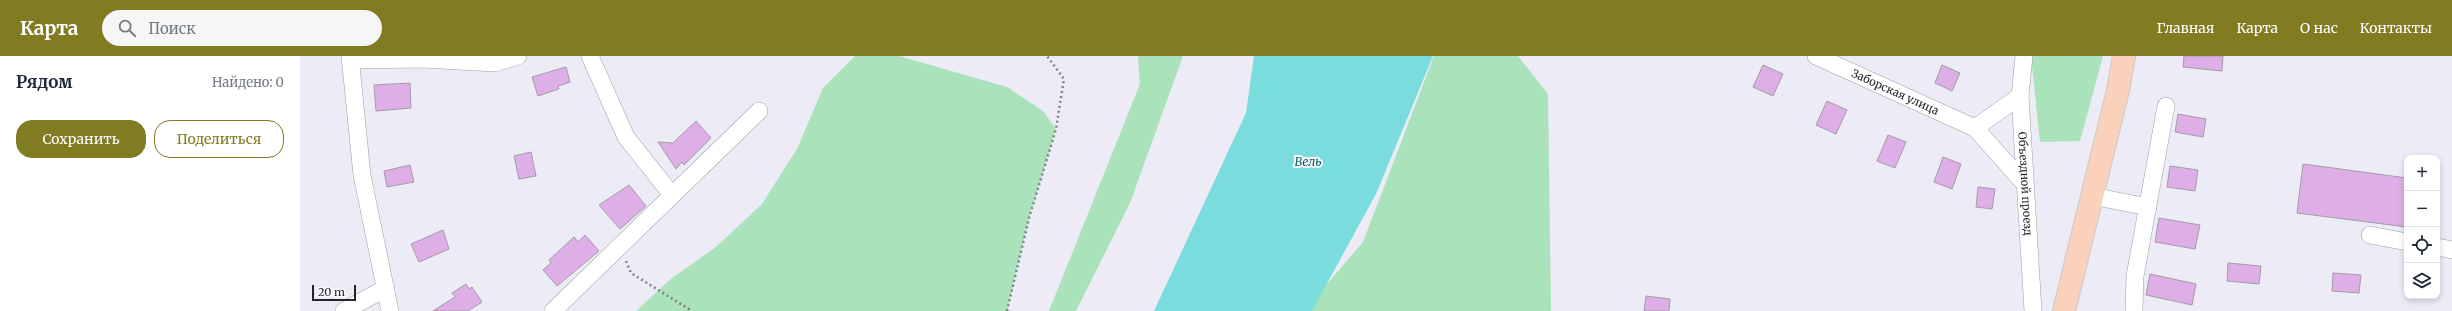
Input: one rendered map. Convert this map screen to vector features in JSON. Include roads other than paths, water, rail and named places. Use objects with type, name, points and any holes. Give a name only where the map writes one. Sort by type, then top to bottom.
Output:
[{"type":"main road","points":[[2064,311],[2118,90],[2124,56]]},
{"type":"street","points":[[390,311],[362,175],[350,58],[423,59],[495,63],[518,56]]},
{"type":"street","points":[[590,56],[626,136],[672,195]]},
{"type":"street","name":"Заборская улица","points":[[1816,56],[1975,128]]},
{"type":"street","name":"Объездной проезд","points":[[2024,56],[2020,96],[2033,311]]},
{"type":"street","points":[[2020,96],[1975,128],[2025,184]]},
{"type":"street","points":[[2134,311],[2135,276],[2166,106]]},
{"type":"street","points":[[553,311],[758,111]]},
{"type":"street","points":[[2092,196],[2148,207]]},
{"type":"street","points":[[2370,235],[2404,241]]},
{"type":"street","points":[[2440,248],[2452,250]]},
{"type":"street","points":[[344,311],[386,288]]},
{"type":"water","name":"Вель","points":[[1254,56],[1433,56],[1376,194],[1312,311],[1154,311],[1246,113]]}]
